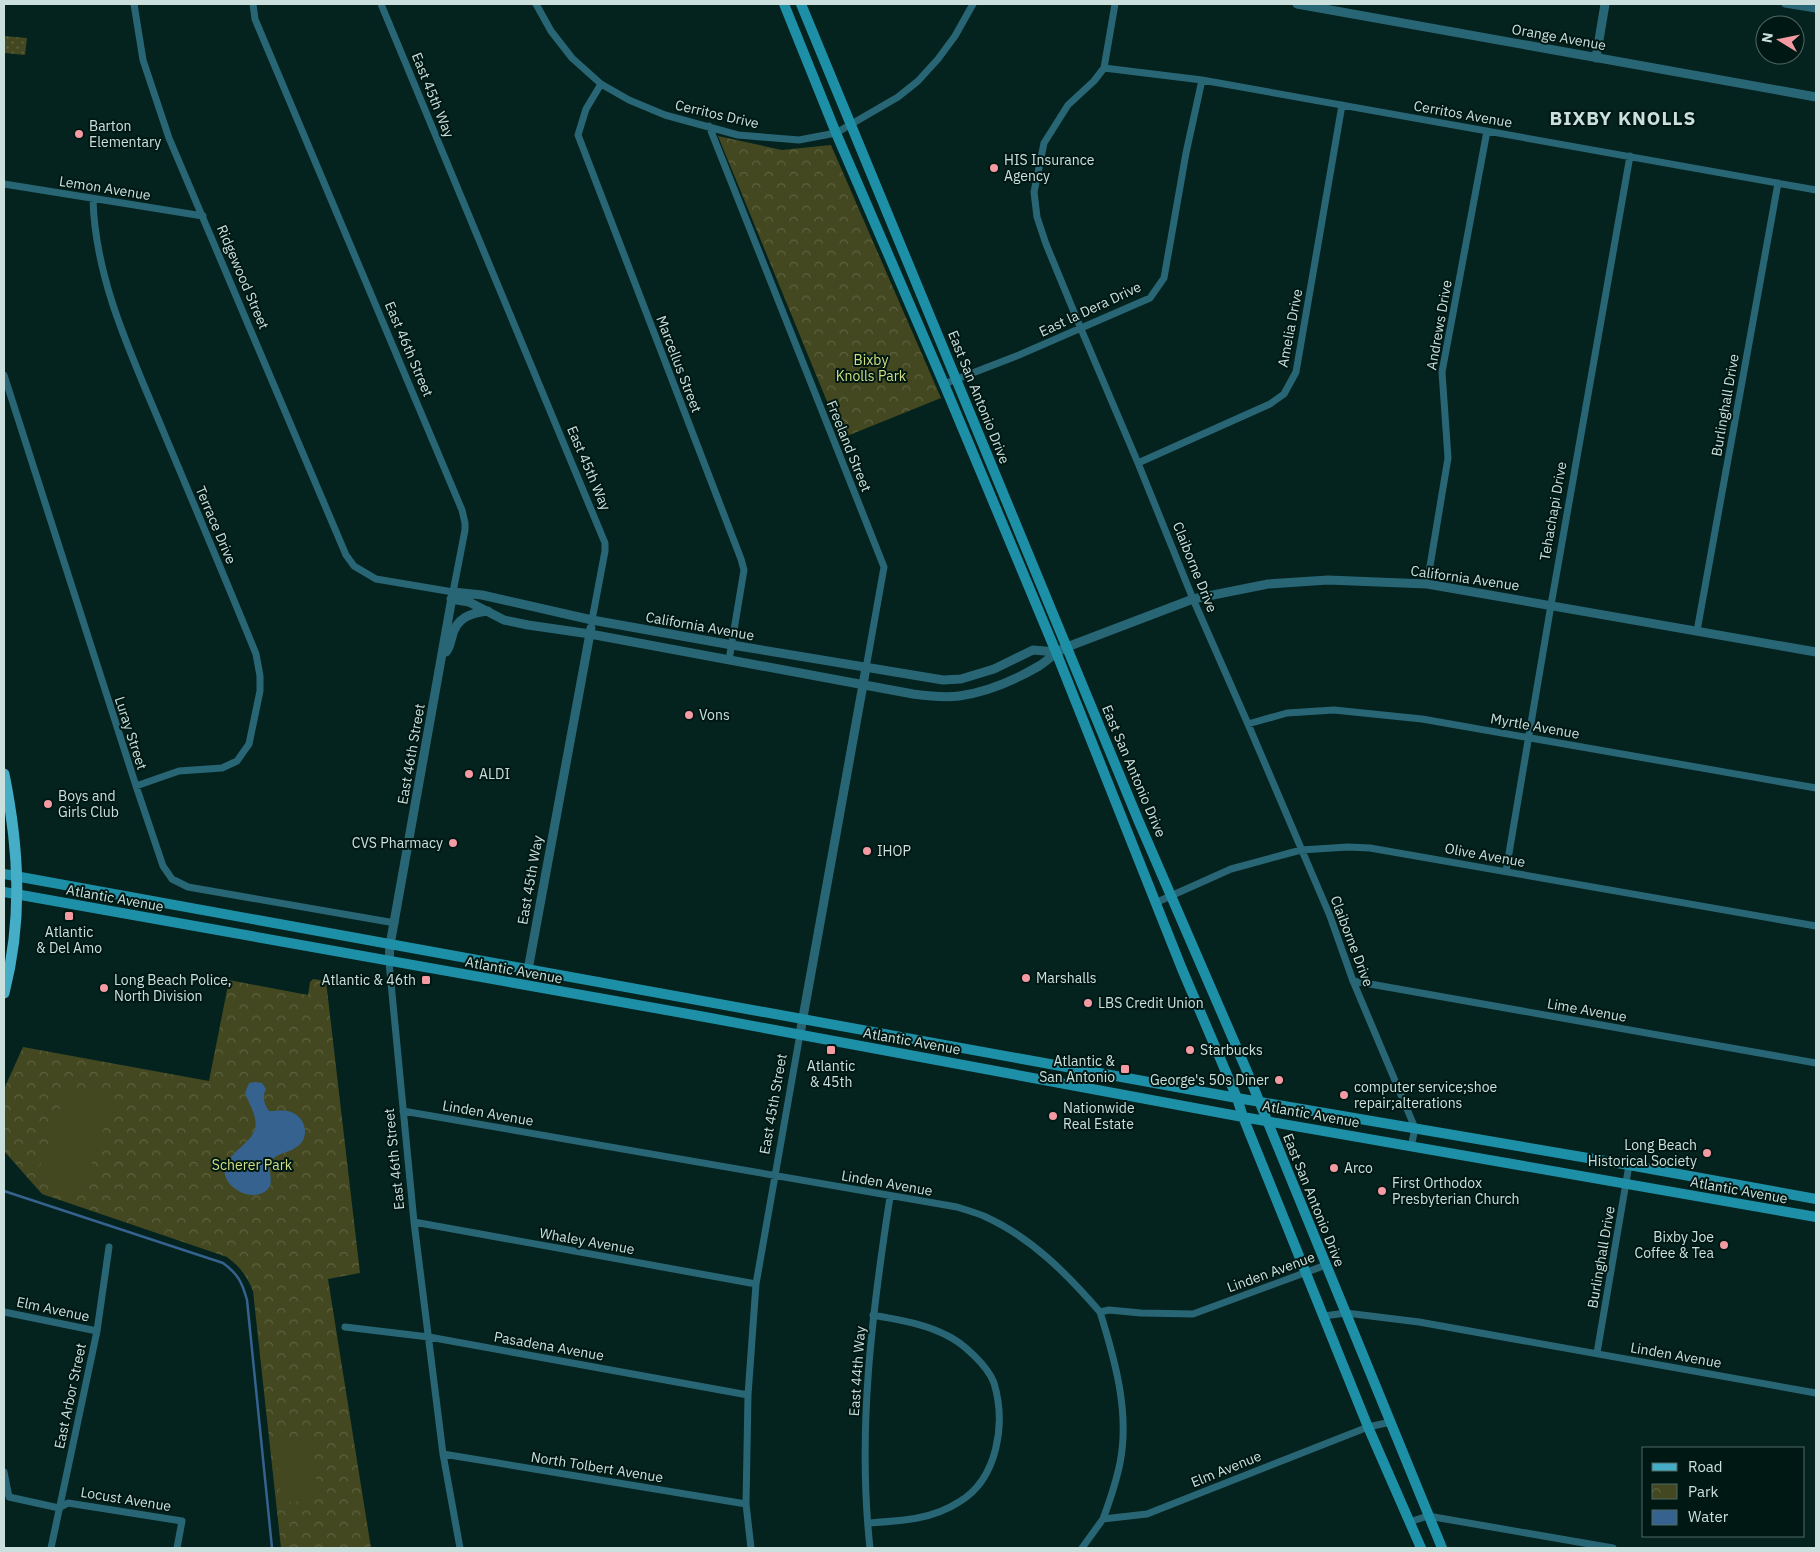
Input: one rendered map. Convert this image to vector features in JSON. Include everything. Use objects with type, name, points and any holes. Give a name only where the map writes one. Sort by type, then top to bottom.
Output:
[{"type":"main road","name":"East San Antonio Drive","points":[[784,4],[836,133],[1056,652],[1368,1427],[1421,1548]]},
{"type":"main road","name":"East San Antonio Drive","points":[[801,4],[1139,822],[1173,896],[1267,1120],[1442,1548]]},
{"type":"main road","points":[[4,774],[13,829],[18,877],[18,915],[13,954],[4,993]]},
{"type":"main road","name":"Atlantic Avenue","points":[[4,874],[1259,1102],[1816,1199]]},
{"type":"main road","name":"Atlantic Avenue","points":[[4,892],[800,1034],[1243,1117],[1816,1217]]},
{"type":"street","name":"Ridgewood Street","points":[[134,4],[143,60],[169,138],[346,555]]},
{"type":"street","name":"East 46th Street","points":[[252,4],[259,28],[462,510],[465,523],[390,945],[389,962],[414,1222],[443,1454],[460,1548]]},
{"type":"street","name":"East 45th Way","points":[[381,4],[605,543],[528,970]]},
{"type":"street","name":"Cerritos Drive","points":[[536,4],[551,31],[572,58],[601,84],[629,100],[665,115],[738,135],[799,140],[836,133],[898,97],[918,81],[938,59],[955,36],[973,4]]},
{"type":"street","points":[[1104,68],[1115,4]]},
{"type":"street","name":"Orange Avenue","points":[[1296,4],[1816,97]]},
{"type":"street","points":[[1596,58],[1605,4]]},
{"type":"street","points":[[1785,4],[1816,9]]},
{"type":"street","name":"Cerritos Avenue","points":[[1104,68],[1202,80],[1816,190]]},
{"type":"street","name":"Claiborne Drive","points":[[1104,68],[1094,81],[1068,105],[1044,143],[1034,192],[1037,217],[1046,244],[1193,599],[1330,916],[1353,981],[1415,1128]]},
{"type":"street","name":"East la Dera Drive","points":[[944,384],[1081,329],[1150,298],[1164,278],[1186,153],[1202,80]]},
{"type":"street","name":"Marcellus Street","points":[[601,84],[586,109],[578,135],[744,570],[729,660]]},
{"type":"street","name":"Amelia Drive","points":[[1138,463],[1270,404],[1284,394],[1296,372],[1342,105]]},
{"type":"street","name":"Freeland Street","points":[[709,126],[884,567],[866,668]]},
{"type":"street","name":"Andrews Drive","points":[[1427,584],[1448,458],[1442,372],[1487,131]]},
{"type":"street","name":"Tehachapi Drive","points":[[1506,871],[1630,156]]},
{"type":"street","name":"Burlinghall Drive","points":[[1697,631],[1778,183]]},
{"type":"street","name":"Lemon Avenue","points":[[4,184],[203,216]]},
{"type":"street","name":"Terrace Drive","points":[[93,198],[93,212],[104,278],[131,353],[256,654],[260,676],[260,691],[249,744],[238,761],[222,768],[179,771],[136,786]]},
{"type":"street","name":"Luray Street","points":[[4,375],[163,866],[176,882],[188,887],[395,923]]},
{"type":"street","name":"California Avenue","points":[[346,555],[354,566],[376,580],[452,595],[482,595],[592,620],[926,679],[960,679],[994,669],[1033,650],[1056,652]]},
{"type":"street","name":"California Avenue","points":[[452,595],[504,620],[937,697],[959,696],[996,687],[1040,666],[1056,652],[1067,647],[1193,599],[1268,584],[1328,580],[1427,584],[1551,604],[1816,652]]},
{"type":"street","points":[[442,656],[449,649],[453,631],[459,621],[472,614],[488,611]]},
{"type":"street","name":"East 45th Street","points":[[750,1548],[746,1504],[748,1395],[756,1284],[866,668]]},
{"type":"street","name":"Myrtle Avenue","points":[[1248,724],[1287,713],[1334,710],[1422,719],[1816,788]]},
{"type":"street","name":"Olive Avenue","points":[[1156,903],[1232,869],[1301,850],[1348,847],[1370,848],[1816,926]]},
{"type":"street","name":"Lime Avenue","points":[[1353,981],[1816,1062]]},
{"type":"street","name":"Linden Avenue","points":[[403,1111],[957,1207],[985,1217],[1008,1229],[1057,1265],[1100,1312],[1109,1310],[1193,1314],[1326,1265]]},
{"type":"street","points":[[1411,1147],[1415,1128]]},
{"type":"street","name":"Burlinghall Drive","points":[[1598,1353],[1628,1165]]},
{"type":"street","name":"East 44th Way","points":[[870,1548],[865,1446],[867,1393],[873,1316],[890,1196]]},
{"type":"street","name":"Whaley Avenue","points":[[414,1222],[756,1284]]},
{"type":"street","name":"East Arbor Street","points":[[51,1548],[97,1331],[109,1247]]},
{"type":"street","name":"Elm Avenue","points":[[4,1312],[97,1331]]},
{"type":"street","points":[[1082,1548],[1103,1518],[1113,1491],[1120,1462],[1123,1419],[1115,1362],[1100,1312]]},
{"type":"street","name":"Linden Avenue","points":[[1324,1316],[1346,1313],[1419,1322],[1816,1393]]},
{"type":"street","points":[[868,1523],[910,1520],[929,1516],[961,1502],[979,1486],[995,1455],[1000,1422],[993,1382],[981,1364],[968,1350],[947,1335],[923,1326],[873,1316]]},
{"type":"street","name":"Pasadena Avenue","points":[[345,1327],[429,1337],[748,1395]]},
{"type":"street","name":"Elm Avenue","points":[[1103,1518],[1147,1514],[1368,1427],[1391,1422]]},
{"type":"street","name":"North Tolbert Avenue","points":[[443,1454],[746,1504]]},
{"type":"street","name":"Locust Avenue","points":[[4,1472],[9,1497],[59,1508],[68,1502],[182,1520],[177,1548]]},
{"type":"street","points":[[1409,1522],[1428,1516],[1613,1548]]},
{"type":"green space","points":[[4,36],[27,38],[25,55],[4,53]]},
{"type":"green space","name":"Bixby Knolls Park","points":[[718,136],[782,150],[831,145],[941,398],[842,438]]},
{"type":"green space","name":"Scherer Park","points":[[313,979],[326,981],[360,1273],[328,1279],[371,1548],[281,1548],[253,1291],[246,1276],[239,1268],[227,1257],[42,1194],[4,1151],[4,1089],[23,1047],[209,1081],[229,980],[308,995],[310,982]]},
{"type":"green space","points":[[68,1085],[113,1101],[81,1196],[35,1181]]},
{"type":"green space","points":[[312,1437],[318,1499],[281,1503],[275,1441]]},
{"type":"water","points":[[249,1083],[262,1083],[266,1089],[264,1100],[269,1111],[294,1113],[303,1122],[305,1133],[304,1139],[300,1144],[272,1160],[270,1164],[271,1182],[268,1189],[263,1193],[251,1195],[245,1194],[233,1187],[226,1178],[224,1171],[230,1158],[247,1142],[255,1129],[254,1115],[245,1093]]},
{"type":"waterway","points":[[4,1191],[223,1263],[236,1275],[247,1300],[272,1548]]},
{"type":"place","name":"Barton Elementary","points":[[79,134]]},
{"type":"place","name":"HIS Insurance Agency","points":[[994,168]]},
{"type":"place","name":"Vons","points":[[689,715]]},
{"type":"place","name":"ALDI","points":[[469,774]]},
{"type":"place","name":"Boys and Girls Club","points":[[48,804]]},
{"type":"place","name":"CVS Pharmacy","points":[[453,843]]},
{"type":"place","name":"IHOP","points":[[867,851]]},
{"type":"place","name":"Atlantic & Del Amo","points":[[69,916]]},
{"type":"place","name":"Marshalls","points":[[1026,978]]},
{"type":"place","name":"Atlantic & 46th","points":[[426,980]]},
{"type":"place","name":"Long Beach Police, North Division","points":[[104,988]]},
{"type":"place","name":"LBS Credit Union","points":[[1088,1003]]},
{"type":"place","name":"Atlantic & 45th","points":[[831,1050]]},
{"type":"place","name":"Starbucks","points":[[1190,1050]]},
{"type":"place","name":"Atlantic & San Antonio","points":[[1125,1069]]},
{"type":"place","name":"George's 50s Diner","points":[[1279,1080]]},
{"type":"place","name":"computer service;shoe repair;alterations","points":[[1344,1095]]},
{"type":"place","name":"Nationwide Real Estate","points":[[1053,1116]]},
{"type":"place","name":"Long Beach Historical Society","points":[[1707,1153]]},
{"type":"place","name":"Arco","points":[[1334,1168]]},
{"type":"place","name":"First Orthodox Presbyterian Church","points":[[1382,1191]]},
{"type":"place","name":"Bixby Joe Coffee & Tea","points":[[1724,1245]]},
{"type":"district","name":"BIXBY KNOLLS","points":[[1623,118]]}]
